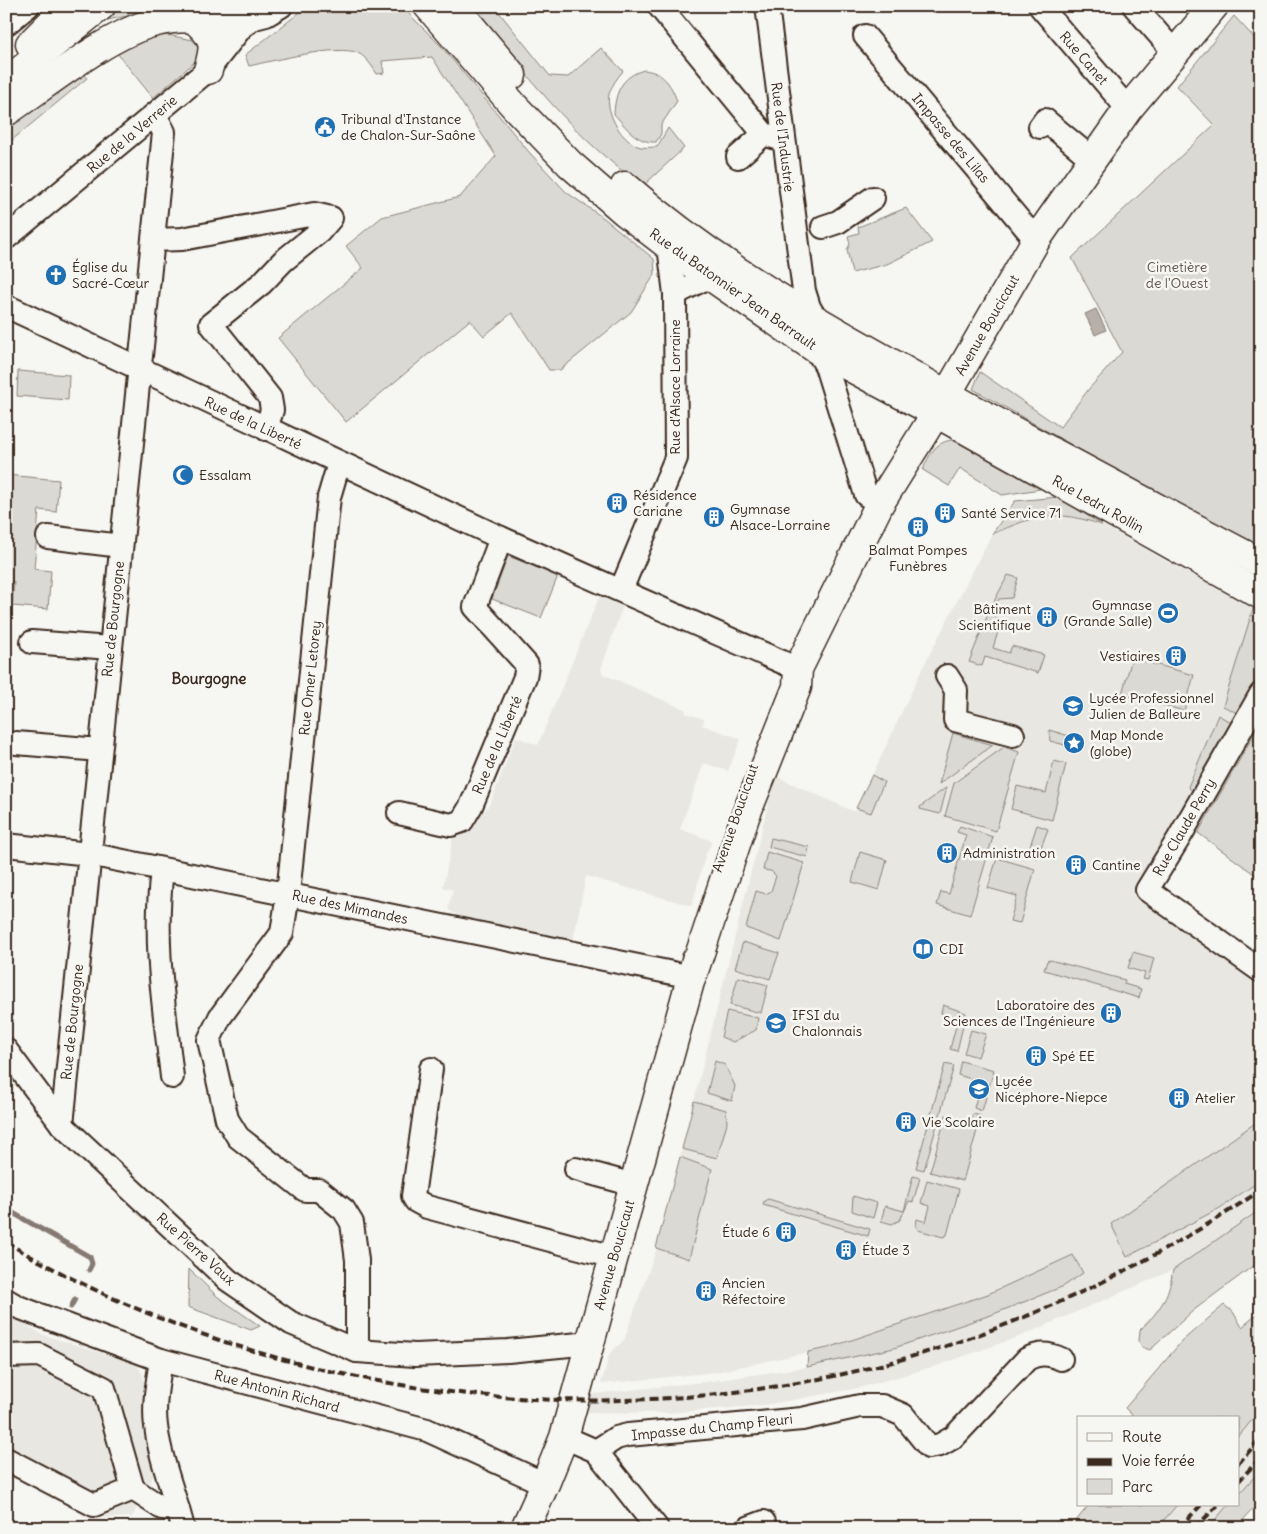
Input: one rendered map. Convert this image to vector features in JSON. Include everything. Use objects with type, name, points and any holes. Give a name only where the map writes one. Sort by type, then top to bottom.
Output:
[{"type":"main road","points":[[6,67],[68,6]]},
{"type":"main road","points":[[6,82],[101,6]]},
{"type":"main road","name":"Rue du Batonnier Jean Barrault","points":[[428,6],[515,108],[570,164],[670,246],[710,276],[816,348],[942,404]]},
{"type":"main road","name":"Rue du Batonnier Jean Barrault","points":[[454,6],[532,99],[581,148],[638,198],[734,271],[817,321],[942,404]]},
{"type":"main road","name":"Avenue Boucicaut","points":[[525,1528],[564,1437],[692,977],[715,876],[732,820],[789,674],[798,669],[880,503],[942,404],[1036,240],[1128,109],[1176,54],[1214,6]]},
{"type":"main road","points":[[194,19],[211,37],[212,54],[208,70]]},
{"type":"main road","points":[[6,112],[110,41],[136,28],[158,21],[194,19],[247,20]]},
{"type":"main road","name":"Rue Ledru Rollin","points":[[942,404],[1261,563]]},
{"type":"main road","name":"Rue Ledru Rollin","points":[[942,404],[1261,595]]},
{"type":"street","points":[[6,24],[28,6]]},
{"type":"street","points":[[247,20],[266,15],[281,6]]},
{"type":"street","points":[[659,6],[773,137],[738,157]]},
{"type":"street","name":"Rue de l'Industrie","points":[[767,6],[773,137],[807,230],[800,267],[806,299],[817,321]]},
{"type":"street","name":"Rue Canet","points":[[1040,6],[1128,109]]},
{"type":"street","points":[[1134,6],[1176,54]]},
{"type":"street","name":"Rue de la Verrerie","points":[[6,238],[208,70],[247,20]]},
{"type":"street","name":"Impasse des Lilas","points":[[865,36],[1036,240]]},
{"type":"street","name":"Rue de Bourgogne","points":[[62,1126],[164,132],[155,115]]},
{"type":"street","points":[[1040,127],[1045,120],[1092,159]]},
{"type":"street","points":[[807,230],[838,222],[873,198]]},
{"type":"street","points":[[153,240],[182,239],[314,214],[331,218],[319,232],[283,261],[262,284],[211,324],[270,398],[272,410],[266,429]]},
{"type":"street","name":"Rue d'Alsace Lorraine","points":[[621,590],[676,458],[675,294],[670,246]]},
{"type":"street","points":[[770,293],[785,289],[794,280],[800,267]]},
{"type":"street","points":[[675,294],[710,276]]},
{"type":"street","name":"Rue de la Liberté","points":[[6,306],[501,538],[798,669]]},
{"type":"street","points":[[816,348],[826,366],[866,495],[880,503]]},
{"type":"street","name":"Rue Omer Letorey","points":[[339,463],[329,497],[288,894],[282,933],[220,1017],[209,1040],[227,1119],[238,1137],[305,1190],[319,1190],[344,1210],[352,1223],[357,1260],[357,1351]]},
{"type":"street","points":[[48,537],[121,546]]},
{"type":"street","name":"Rue de la Liberté","points":[[399,814],[451,825],[462,821],[471,806],[526,677],[527,665],[475,607],[501,538]]},
{"type":"street","points":[[32,642],[110,648]]},
{"type":"street","points":[[947,676],[956,690],[955,720],[1013,735]]},
{"type":"street","name":"Rue Claude Perry","points":[[1261,694],[1179,838],[1147,890],[1261,971]]},
{"type":"street","points":[[16,742],[100,750]]},
{"type":"street","name":"Rue des Mimandes","points":[[6,845],[89,854],[692,977]]},
{"type":"street","points":[[162,870],[158,904],[158,962],[172,1077]]},
{"type":"street","name":"Rue Pierre Vaux","points":[[6,1050],[62,1126],[228,1280],[291,1323],[357,1351],[415,1355],[508,1351],[590,1343]]},
{"type":"street","points":[[431,1069],[413,1196],[416,1201],[427,1207],[614,1257]]},
{"type":"street","points":[[576,1169],[634,1185]]},
{"type":"street","name":"Rue Antonin Richard","points":[[6,1300],[26,1310],[161,1360],[427,1430],[545,1484]]},
{"type":"street","name":"Impasse du Champ Fleuri","points":[[596,1451],[616,1438],[628,1435],[802,1419],[860,1406],[882,1406],[903,1415],[935,1454],[940,1446],[954,1437],[1027,1359],[1038,1354],[1052,1355],[1061,1359]]},
{"type":"street","points":[[6,1356],[39,1355],[104,1388],[133,1489],[181,1518]]},
{"type":"street","points":[[161,1360],[156,1401],[156,1424],[160,1448],[181,1518]]},
{"type":"street","points":[[564,1437],[596,1451],[656,1528]]},
{"type":"street","points":[[6,1459],[94,1505],[133,1489]]},
{"type":"shaded area","points":[[1096,309],[1106,330],[1095,335],[1085,314]]},
{"type":"shaded area","name":"Lycée Nicéphore-Niepce","points":[[1060,515],[1082,518],[1102,525],[1261,613],[1261,671],[1138,891],[1261,979],[1261,1172],[1127,1257],[1220,1208],[1261,1180],[1261,1209],[1173,1270],[1021,1336],[939,1365],[859,1388],[764,1405],[669,1413],[583,1412],[585,1395],[712,1381],[807,1367],[894,1348],[991,1315],[1063,1286],[1083,1273],[1073,1255],[988,1294],[828,1348],[716,1372],[601,1384],[610,1353],[624,1340],[658,1245],[775,776],[855,812],[923,667],[992,534],[1039,516]]},
{"type":"shaded area","points":[[600,595],[623,605],[601,669],[603,674],[686,710],[685,713],[704,719],[702,725],[741,739],[728,771],[704,763],[680,829],[712,841],[705,856],[692,906],[586,876],[573,941],[465,921],[448,909],[453,890],[443,887],[453,838],[459,837],[470,829],[490,804],[516,737],[538,745]]},
{"type":"shaded area","points":[[6,1312],[41,1334],[127,1361],[137,1365],[142,1373],[144,1381],[144,1428],[155,1473],[132,1517],[99,1518],[6,1469]]},
{"type":"shaded area","points":[[1261,1409],[1261,1482],[1254,1477],[1240,1492],[1240,1435]]},
{"type":"shaded area","points":[[1176,1506],[1227,1506],[1208,1528],[1157,1528]]},
{"type":"green space","points":[[121,6],[179,6],[102,21]]},
{"type":"green space","points":[[308,6],[401,6],[441,46],[529,152],[566,192],[605,219],[654,259],[655,274],[631,312],[560,370],[549,370],[512,313],[484,336],[470,320],[346,422],[278,338],[363,268],[346,246],[382,217],[460,197],[496,156],[432,57],[382,61],[384,73],[377,74],[364,57],[349,51],[305,54],[249,66],[245,55]]},
{"type":"green space","points":[[472,6],[494,6],[550,76],[568,77],[601,48],[623,71],[609,94],[608,102],[612,118],[621,133],[634,144],[643,147],[657,147],[668,128],[684,148],[643,186],[594,147],[551,103]]},
{"type":"green space","name":"Cimetière de l'Ouest","points":[[1234,16],[1261,45],[1261,553],[973,389],[980,372],[1060,427],[1088,390],[1122,352],[1072,258],[1214,125],[1177,86]]},
{"type":"green space","points":[[162,34],[193,40],[199,48],[198,59],[153,98],[117,53],[127,41]]},
{"type":"green space","points":[[644,70],[661,76],[669,84],[677,101],[661,125],[661,134],[656,142],[649,142],[637,137],[614,114],[616,99],[621,86],[630,76]]},
{"type":"green space","points":[[83,71],[87,78],[6,145],[6,122]]},
{"type":"green space","points":[[906,208],[932,242],[887,264],[852,273],[847,250],[850,244],[848,236],[859,233],[858,227]]},
{"type":"green space","points":[[18,371],[69,375],[68,400],[17,396]]},
{"type":"green space","points":[[951,440],[1040,489],[1002,495],[960,468],[949,486],[923,470],[933,450],[940,444]]},
{"type":"green space","points":[[7,475],[59,480],[56,512],[39,510],[34,569],[51,571],[48,609],[12,606],[14,582],[6,581]]},
{"type":"green space","points":[[1058,497],[1102,525],[1071,517],[1046,516],[1022,522],[992,534],[1015,501]]},
{"type":"green space","points":[[508,556],[558,576],[541,618],[492,599]]},
{"type":"green space","points":[[1008,575],[1018,578],[1012,598],[999,599],[994,607],[994,615],[1001,622],[993,648],[1009,653],[1012,646],[1044,655],[1038,673],[985,657],[982,666],[969,662],[990,609]]},
{"type":"green space","points":[[1253,609],[1261,613],[1261,671],[1237,713],[1223,706]]},
{"type":"green space","points":[[1132,658],[1194,675],[1184,711],[1122,694]]},
{"type":"green space","points":[[1218,715],[1232,723],[1193,792],[1188,787]]},
{"type":"green space","points":[[1261,722],[1261,879],[1198,833]]},
{"type":"green space","points":[[1049,730],[1083,740],[1080,749],[1050,741]]},
{"type":"green space","points":[[953,733],[993,745],[939,784]]},
{"type":"green space","points":[[1004,747],[1019,752],[996,831],[945,816],[954,783]]},
{"type":"green space","points":[[1054,761],[1066,764],[1052,820],[1011,809],[1017,786],[1046,793]]},
{"type":"green space","points":[[872,775],[884,782],[871,813],[856,808]]},
{"type":"green space","points":[[947,787],[940,814],[920,809],[920,807]]},
{"type":"green space","points":[[1037,825],[1048,829],[1037,858],[1027,855]]},
{"type":"green space","points":[[960,826],[993,837],[970,915],[937,905],[941,892],[949,894],[966,835],[957,832]]},
{"type":"green space","points":[[771,838],[809,847],[807,857],[769,847]]},
{"type":"green space","points":[[767,852],[804,863],[781,941],[746,928],[756,891],[766,894],[771,891],[776,876],[771,871],[763,870]]},
{"type":"green space","points":[[860,852],[887,860],[879,890],[852,882]]},
{"type":"green space","points":[[997,858],[1035,869],[1020,923],[1010,921],[1017,896],[988,888]]},
{"type":"green space","points":[[743,942],[779,953],[770,979],[735,968]]},
{"type":"green space","points":[[1133,952],[1154,958],[1148,980],[1143,979],[1145,973],[1128,968]]},
{"type":"green space","points":[[1050,960],[1125,980],[1124,984],[1141,989],[1139,998],[1044,970],[1047,961]]},
{"type":"green space","points":[[738,977],[768,985],[761,1013],[730,1005]]},
{"type":"green space","points":[[943,1005],[966,1013],[957,1051],[950,1049],[958,1018],[941,1013]]},
{"type":"green space","points":[[727,1011],[758,1018],[756,1030],[733,1042],[721,1037]]},
{"type":"green space","points":[[971,1030],[986,1034],[978,1057],[964,1053]]},
{"type":"green space","points":[[715,1061],[725,1065],[735,1086],[732,1101],[707,1093]]},
{"type":"green space","points":[[961,1061],[994,1070],[982,1111],[974,1108],[981,1082],[958,1075]]},
{"type":"green space","points":[[945,1064],[954,1066],[924,1170],[916,1168]]},
{"type":"green space","points":[[694,1101],[726,1110],[727,1123],[717,1158],[682,1149]]},
{"type":"green space","points":[[973,1114],[981,1116],[963,1181],[930,1172],[946,1115],[969,1122]]},
{"type":"green space","points":[[1261,1119],[1261,1180],[1220,1208],[1127,1257],[1111,1224]]},
{"type":"green space","points":[[680,1157],[712,1169],[689,1259],[656,1248]]},
{"type":"green space","points":[[913,1176],[920,1178],[913,1202],[909,1201],[900,1220],[892,1224],[881,1221],[885,1206],[904,1211]]},
{"type":"green space","points":[[927,1180],[959,1189],[947,1235],[943,1237],[918,1230],[916,1226],[917,1219],[926,1222],[930,1206],[921,1203]]},
{"type":"green space","points":[[853,1196],[877,1203],[873,1218],[852,1211]]},
{"type":"green space","points":[[768,1199],[870,1229],[868,1236],[763,1205],[764,1201]]},
{"type":"green space","points":[[1261,1209],[1261,1260],[1194,1310],[1150,1350],[1142,1347],[1139,1341],[1140,1330],[1153,1316],[1166,1296],[1173,1270]]},
{"type":"green space","points":[[1073,1255],[1083,1273],[1064,1286],[991,1315],[894,1348],[807,1367],[808,1352],[828,1348],[988,1294]]},
{"type":"green space","points":[[189,1269],[218,1297],[260,1326],[251,1330],[188,1307]]},
{"type":"green space","points":[[1224,1305],[1233,1312],[1242,1327],[1261,1311],[1261,1409],[1240,1435],[1240,1416],[1131,1416],[1125,1408],[1182,1341]]},
{"type":"green space","points":[[1254,1477],[1261,1482],[1261,1500],[1236,1528],[1208,1528],[1227,1506],[1240,1506],[1240,1493]]},
{"type":"green space","points":[[1088,1506],[1176,1506],[1157,1528],[1070,1528]]},
{"type":"waterway","points":[[6,1209],[90,1257],[92,1264],[89,1270]]},
{"type":"waterway","points":[[71,1307],[75,1299]]},
{"type":"railway","points":[[6,1242],[100,1292],[199,1333],[301,1364],[405,1386],[511,1398],[618,1400],[724,1393],[829,1377],[886,1364],[943,1347],[999,1327],[1108,1279],[1161,1252],[1261,1190]]},
{"type":"railway","points":[[1240,1462],[1261,1438]]},
{"type":"railway","points":[[1240,1480],[1261,1457]]},
{"type":"railway","points":[[1179,1528],[1200,1506]]},
{"type":"railway","points":[[1195,1528],[1217,1506]]},
{"type":"place","name":"Tribunal d'Instance de Chalon-Sur-Saône","points":[[325,127]]},
{"type":"place","name":"Église du Sacré-Cœur","points":[[56,275]]},
{"type":"place","name":"Essalam","points":[[183,475]]},
{"type":"place","name":"Résidence Cariane","points":[[617,503]]},
{"type":"place","name":"Santé Service 71","points":[[945,513]]},
{"type":"place","name":"Gymnase Alsace-Lorraine","points":[[714,517]]},
{"type":"place","name":"Balmat Pompes Funèbres","points":[[918,527]]},
{"type":"place","name":"Gymnase (Grande Salle)","points":[[1168,613]]},
{"type":"place","name":"Bâtiment Scientifique","points":[[1047,617]]},
{"type":"place","name":"Vestiaires","points":[[1176,656]]},
{"type":"place","name":"Lycée Professionnel Julien de Balleure","points":[[1073,706]]},
{"type":"place","name":"Map Monde (globe)","points":[[1074,743]]},
{"type":"place","name":"Administration","points":[[947,853]]},
{"type":"place","name":"Cantine","points":[[1076,865]]},
{"type":"place","name":"CDI","points":[[923,949]]},
{"type":"place","name":"Laboratoire des Sciences de l'Ingénieure","points":[[1111,1013]]},
{"type":"place","name":"IFSI du Chalonnais","points":[[776,1023]]},
{"type":"place","name":"Spé EE","points":[[1036,1056]]},
{"type":"place","name":"Lycée Nicéphore-Niepce","points":[[979,1089]]},
{"type":"place","name":"Atelier","points":[[1179,1098]]},
{"type":"place","name":"Vie Scolaire","points":[[906,1122]]},
{"type":"place","name":"Étude 6","points":[[786,1232]]},
{"type":"place","name":"Étude 3","points":[[846,1250]]},
{"type":"place","name":"Ancien Réfectoire","points":[[706,1291]]},
{"type":"district","name":"Bourgogne","points":[[209,679]]}]
